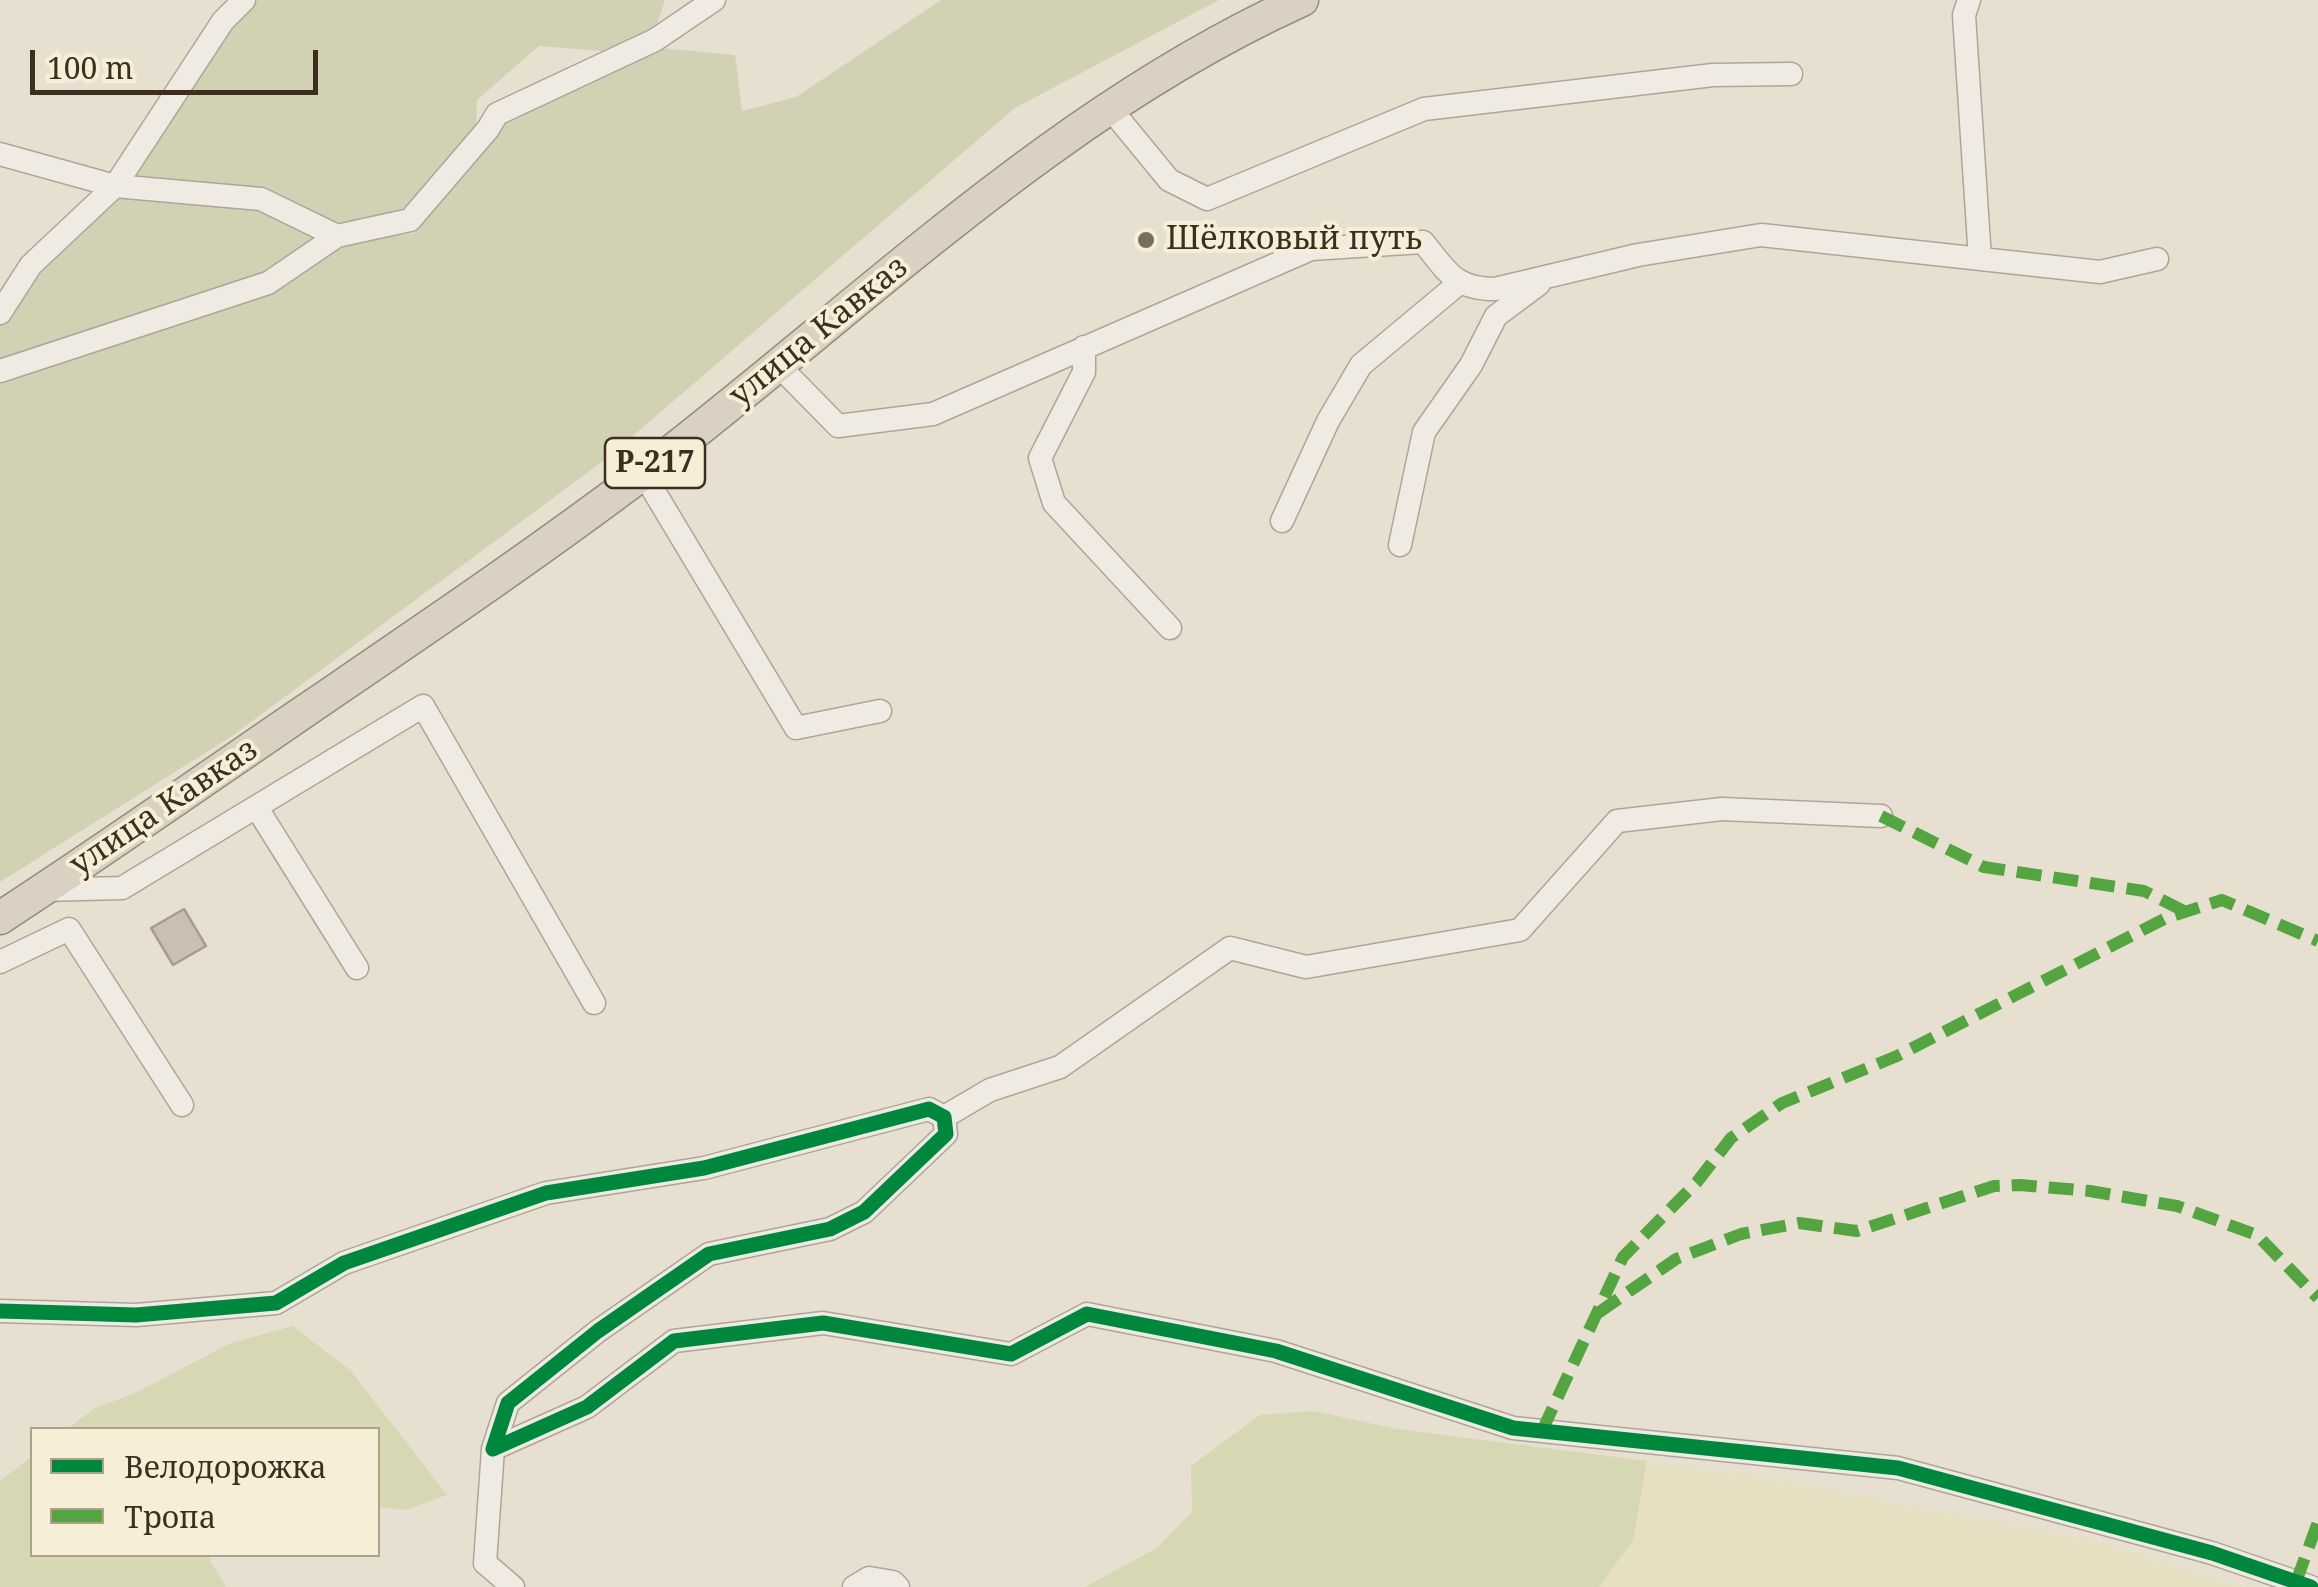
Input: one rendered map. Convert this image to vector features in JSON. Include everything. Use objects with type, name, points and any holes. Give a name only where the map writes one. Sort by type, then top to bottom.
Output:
[{"type":"highway","name":"улица Кавказ","points":[[0,918],[394,650],[642,473],[779,366],[946,227],[1109,107],[1256,21],[1302,0]]},
{"type":"street","points":[[0,312],[31,264],[115,186],[223,22],[244,0]]},
{"type":"street","points":[[0,371],[268,283],[337,236],[410,220],[497,114],[655,40],[714,0]]},
{"type":"street","points":[[1969,0],[1964,16],[1980,259]]},
{"type":"street","points":[[1109,107],[1169,180],[1207,199],[1424,109],[1713,75],[1791,74]]},
{"type":"street","points":[[0,154],[115,186],[261,199],[337,236]]},
{"type":"street","points":[[779,366],[838,426],[933,414],[1312,250],[1423,242],[1458,284],[1495,289],[1638,255],[1761,235],[2100,272],[2157,259]]},
{"type":"street","points":[[1400,545],[1424,432],[1470,364],[1496,316],[1550,276]]},
{"type":"street","points":[[1282,521],[1328,421],[1361,365],[1458,284]]},
{"type":"street","points":[[1084,347],[1084,372],[1040,458],[1054,503],[1170,628]]},
{"type":"street","points":[[642,473],[796,728],[880,712]]},
{"type":"street","points":[[43,890],[122,888],[423,706],[594,1004]]},
{"type":"street","points":[[257,808],[358,968]]},
{"type":"street","points":[[944,1117],[990,1090],[1060,1067],[1230,948],[1306,968],[1520,930],[1617,822],[1722,809],[1880,816]]},
{"type":"street","points":[[0,962],[69,929],[182,1105]]},
{"type":"street","points":[[0,1311],[136,1315],[276,1304],[344,1263],[546,1193],[704,1168],[929,1110],[944,1117]]},
{"type":"street","points":[[513,1587],[486,1562],[493,1449],[508,1403],[598,1331],[709,1254],[830,1229],[864,1212],[946,1134],[944,1117]]},
{"type":"street","points":[[493,1449],[587,1408],[674,1341],[823,1323],[1011,1354],[1087,1314],[1276,1351],[1513,1428],[1898,1468],[2212,1553],[2312,1587]]},
{"type":"street","points":[[854,1587],[870,1578],[893,1582],[898,1587]]},
{"type":"shaded area","points":[[1647,1461],[1762,1477],[2083,1538],[2243,1587],[1599,1587],[1633,1540]]},
{"type":"green space","points":[[253,0],[665,0],[655,30],[602,51],[539,46],[477,100],[476,129],[418,199],[390,216],[341,230],[262,194],[136,183],[131,175],[172,108]]},
{"type":"green space","points":[[941,0],[1219,0],[1015,108],[607,458],[232,736],[0,882],[0,379],[192,320],[274,289],[349,243],[414,233],[501,124],[649,47],[735,55],[742,111],[796,97]]},
{"type":"green space","points":[[113,196],[259,203],[326,238],[265,272],[201,298],[0,363],[0,317],[33,269]]},
{"type":"green space","points":[[293,1326],[351,1371],[447,1495],[405,1510],[380,1507],[380,1427],[70,1427],[95,1408],[135,1393],[231,1343]]},
{"type":"green space","points":[[1314,1411],[1397,1429],[1647,1461],[1633,1540],[1599,1587],[1085,1587],[1157,1548],[1192,1512],[1191,1466],[1260,1415]]},
{"type":"green space","points":[[30,1458],[30,1557],[208,1557],[226,1587],[0,1587],[0,1481]]},
{"type":"building","points":[[184,909],[206,946],[173,965],[151,928]]},
{"type":"marked path","points":[[1881,816],[1984,867],[2144,891],[2186,912]]},
{"type":"marked path","points":[[1542,1431],[1623,1257],[1697,1182],[1731,1138],[1782,1103],[1897,1056],[2166,918],[2222,900],[2318,941]]},
{"type":"marked path","points":[[1598,1313],[1676,1259],[1741,1234],[1799,1223],[1857,1231],[1994,1186],[2020,1185],[2090,1191],[2177,1206],[2257,1235],[2318,1298]]},
{"type":"marked path","points":[[2296,1582],[2318,1522]]},
{"type":"cycle path","points":[[0,1311],[136,1315],[276,1303],[344,1263],[546,1193],[704,1168],[929,1109],[944,1117],[946,1134],[864,1212],[830,1229],[709,1254],[598,1331],[508,1403],[493,1449],[587,1407],[674,1341],[823,1323],[1011,1354],[1087,1314],[1276,1351],[1513,1428],[1898,1468],[2212,1553],[2311,1587]]},
{"type":"place","name":"Шёлковый путь","points":[[1146,240]]}]
